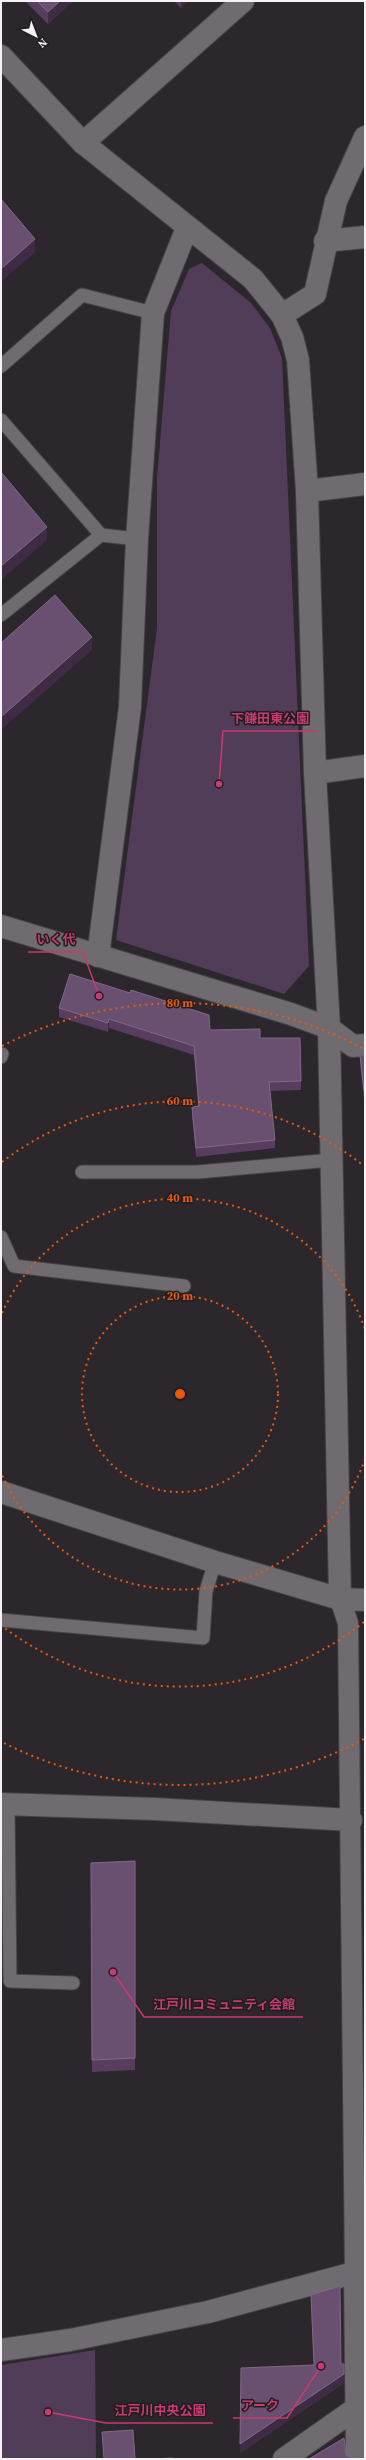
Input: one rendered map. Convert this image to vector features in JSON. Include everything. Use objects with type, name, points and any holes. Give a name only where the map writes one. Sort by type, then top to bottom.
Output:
[{"type":"street","points":[[83,143],[243,1]]},
{"type":"street","points":[[1,56],[83,143],[187,228],[253,279],[282,315],[292,337],[298,360],[308,491],[315,773],[329,1028],[340,1599],[348,1623],[351,1820],[358,2090],[360,2272],[361,2404],[357,2459]]},
{"type":"street","points":[[282,315],[315,294],[336,201],[365,137]]},
{"type":"street","points":[[98,956],[130,707],[137,539],[153,313],[187,228]]},
{"type":"street","points":[[326,241],[365,237]]},
{"type":"street","points":[[308,491],[365,484]]},
{"type":"street","points":[[315,773],[365,766]]},
{"type":"street","points":[[1,926],[291,1014],[329,1028],[353,1046],[365,1045]]},
{"type":"street","points":[[1,1492],[215,1562],[340,1599],[365,1600]]},
{"type":"street","points":[[5,1804],[155,1809],[351,1820]]},
{"type":"street","points":[[1,2350],[70,2340],[208,2312],[360,2272]]},
{"type":"street","points":[[284,2459],[361,2404]]},
{"type":"lane","points":[[1,366],[82,295],[153,313]]},
{"type":"lane","points":[[1,420],[101,535],[137,539]]},
{"type":"lane","points":[[1,615],[101,535]]},
{"type":"lane","points":[[82,1172],[198,1172],[331,1160]]},
{"type":"lane","points":[[1,1237],[14,1266],[184,1286]]},
{"type":"lane","points":[[1,1620],[203,1638],[206,1592],[215,1562]]},
{"type":"lane","points":[[5,1804],[5,1981],[73,1983]]},
{"type":"shaded area","points":[[202,263],[251,303],[270,328],[282,358],[309,966],[284,994],[116,940],[157,628],[157,478],[171,311],[189,269]]},
{"type":"shaded area","points":[[95,2350],[96,2459],[1,2459],[1,2365]]},
{"type":"building","points":[[37,1],[60,1],[48,12]]},
{"type":"building","points":[[1,199],[35,239],[1,269]]},
{"type":"building","points":[[1,472],[47,527],[1,566]]},
{"type":"building","points":[[55,595],[92,637],[1,717],[1,643]]},
{"type":"building","points":[[70,974],[130,993],[131,990],[209,1015],[210,1030],[260,1029],[260,1038],[300,1038],[301,1081],[269,1082],[275,1140],[196,1148],[192,1107],[199,1106],[194,1046],[109,1019],[108,1023],[59,1008]]},
{"type":"building","points":[[360,1055],[365,1055],[365,1091],[364,1091]]},
{"type":"building","points":[[135,1861],[135,2058],[92,2060],[91,1863]]},
{"type":"building","points":[[340,2286],[341,2364],[344,2364],[344,2374],[240,2444],[241,2368],[314,2365],[311,2295]]},
{"type":"building","points":[[133,2430],[135,2459],[104,2459],[102,2432]]},
{"type":"building","points":[[344,2438],[346,2455],[353,2459],[309,2459]]},
{"type":"building","points":[[173,2458],[173,2459],[152,2459]]},
{"type":"place","name":"下鎌田東公園","points":[[219,784]]},
{"type":"place","name":"いく代","points":[[99,996]]},
{"type":"place","name":"江戸川コミュニティ会館","points":[[113,1972]]},
{"type":"place","name":"アーク","points":[[321,2366]]},
{"type":"place","name":"江戸川中央公園","points":[[48,2412]]}]
